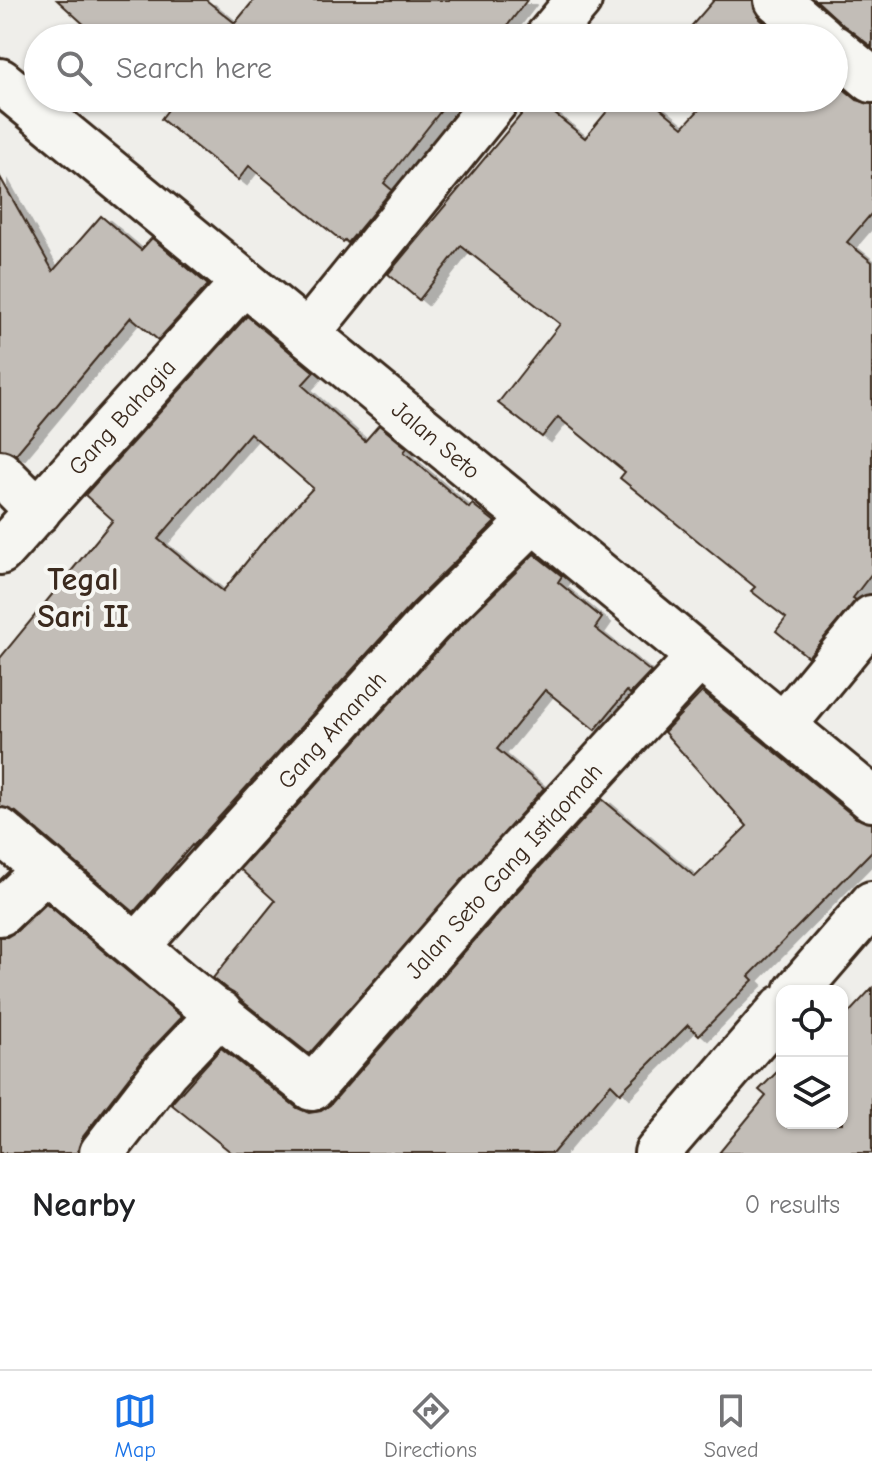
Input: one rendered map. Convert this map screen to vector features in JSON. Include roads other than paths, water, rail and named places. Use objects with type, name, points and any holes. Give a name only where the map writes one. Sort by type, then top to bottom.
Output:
[{"type":"street","points":[[559,24],[579,0]]},
{"type":"street","points":[[777,0],[805,24]]},
{"type":"street","points":[[848,60],[872,80]]},
{"type":"street","name":"Jalan Seto","points":[[0,81],[24,101]]},
{"type":"street","name":"Jalan Seto","points":[[38,112],[872,799]]},
{"type":"street","points":[[307,334],[487,112]]},
{"type":"street","name":"Gang Bahagia","points":[[0,552],[244,282]]},
{"type":"street","points":[[0,473],[38,511]]},
{"type":"street","name":"Gang Amanah","points":[[137,946],[429,623],[533,520]]},
{"type":"street","points":[[783,726],[872,618]]},
{"type":"street","name":"Jalan Seto Gang Istiqomah","points":[[220,1013],[312,1088],[509,864],[699,657]]},
{"type":"street","points":[[0,831],[178,982],[220,1013],[166,1070],[102,1153]]},
{"type":"street","points":[[0,913],[46,869]]},
{"type":"street","points":[[802,985],[872,904]]},
{"type":"street","points":[[657,1153],[776,1015]]},
{"type":"district","name":"Tegal Sari II","points":[[83,598]]}]
